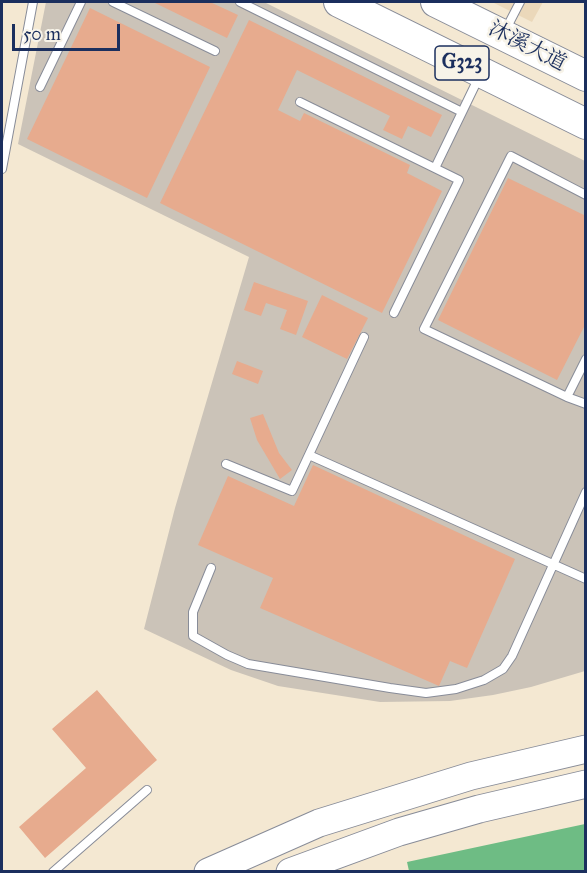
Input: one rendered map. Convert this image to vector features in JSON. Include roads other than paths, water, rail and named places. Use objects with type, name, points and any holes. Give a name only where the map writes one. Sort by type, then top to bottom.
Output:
[{"type":"highway","name":"沐溪大道","points":[[339,2],[585,124]]},
{"type":"highway","name":"沐溪大道","points":[[436,2],[585,76]]},
{"type":"main road","points":[[208,872],[319,823],[471,776],[585,749]]},
{"type":"main road","points":[[290,872],[399,832],[479,809],[585,784]]},
{"type":"lane","points":[[2,170],[6,120],[33,2]]},
{"type":"lane","points":[[40,87],[81,2]]},
{"type":"lane","points":[[113,2],[127,5],[215,51]]},
{"type":"lane","points":[[240,2],[462,112]]},
{"type":"lane","points":[[503,35],[520,2]]},
{"type":"lane","points":[[435,168],[481,72]]},
{"type":"lane","points":[[300,102],[459,180],[394,313]]},
{"type":"lane","points":[[585,195],[511,156],[423,329],[567,398],[585,404]]},
{"type":"lane","points":[[226,464],[292,491],[364,337]]},
{"type":"lane","points":[[567,398],[585,359]]},
{"type":"lane","points":[[309,455],[585,579]]},
{"type":"lane","points":[[211,568],[193,612],[193,636],[226,656],[248,664],[426,693],[456,690],[484,680],[503,669],[512,656],[585,492]]},
{"type":"lane","points":[[53,872],[147,790]]}]
